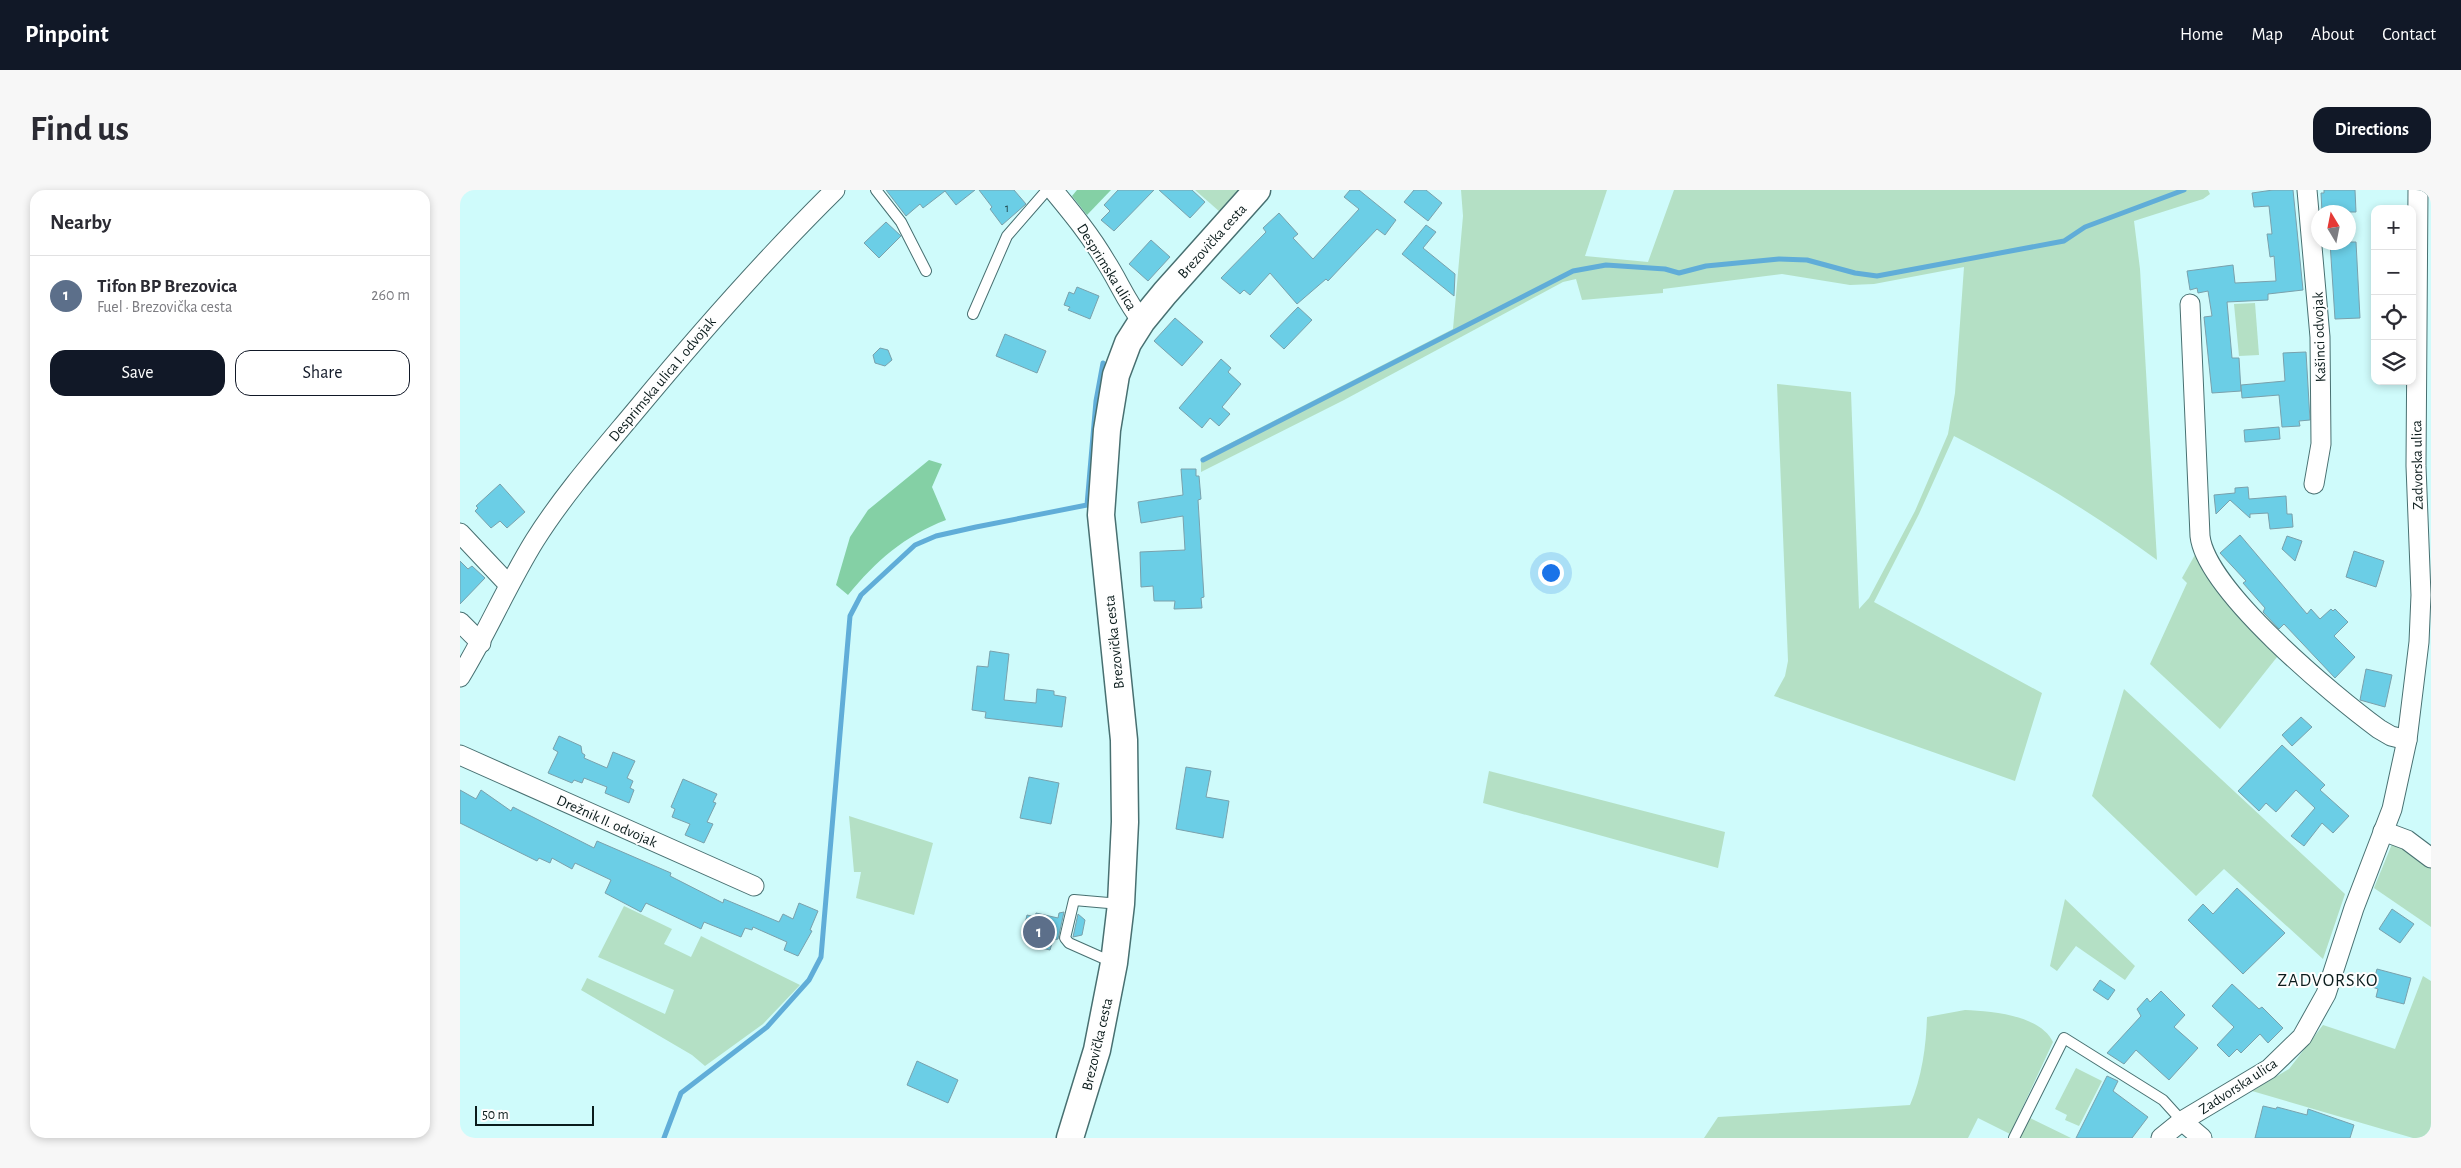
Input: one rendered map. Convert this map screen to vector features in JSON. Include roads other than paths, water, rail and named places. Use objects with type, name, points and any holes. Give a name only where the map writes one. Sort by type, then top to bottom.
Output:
[{"type":"main road","name":"Brezovička cesta","points":[[1070,1138],[1097,1050],[1114,963],[1121,904],[1125,822],[1124,740],[1101,515],[1107,430],[1116,375],[1128,343],[1142,321],[1164,293],[1257,190]]},
{"type":"street","name":"Desprimska ulica I. odvojak","points":[[460,677],[481,643],[509,585],[535,539],[622,427],[710,321],[836,190]]},
{"type":"street","name":"Desprimska ulica","points":[[1053,190],[1081,224],[1107,262],[1132,308],[1142,321]]},
{"type":"street","name":"Kašinci odvojak","points":[[2307,190],[2320,337],[2321,444],[2314,484]]},
{"type":"street","name":"Zadvorska ulica","points":[[2161,1138],[2182,1121],[2269,1069],[2302,1037],[2326,994],[2354,908],[2384,831],[2396,791],[2406,740],[2419,642],[2421,595],[2423,467],[2418,190]]},
{"type":"street","points":[[2190,304],[2200,536],[2204,556],[2214,572],[2246,610],[2280,645],[2365,719],[2391,736],[2406,740]]},
{"type":"street","points":[[460,533],[509,585]]},
{"type":"street","points":[[460,622],[481,643]]},
{"type":"street","name":"Drežnik II. odvojak","points":[[460,755],[754,886]]},
{"type":"street","points":[[2384,831],[2407,840],[2431,858]]},
{"type":"street","points":[[2182,1121],[2202,1138]]},
{"type":"lane","points":[[876,190],[901,222],[926,271]]},
{"type":"lane","points":[[973,314],[1007,236],[1048,190]]},
{"type":"lane","points":[[1114,963],[1068,943],[1065,938],[1074,900],[1121,904]]},
{"type":"lane","points":[[2014,1138],[2064,1038],[2163,1100],[2182,1121]]},
{"type":"waterway","points":[[1203,460],[1573,271],[1606,265],[1665,269],[1679,273],[1706,266],[1779,259],[1807,260],[1855,273],[1877,276],[2064,241],[2085,227],[2184,190]]},
{"type":"waterway","points":[[664,1138],[681,1093],[767,1027],[809,980],[821,957],[850,616],[861,595],[915,545],[936,536],[1087,505],[1096,401],[1103,363]]},
{"type":"place","name":"Tifon BP Brezovica","points":[[1039,932]]},
{"type":"district","name":"ZADVORSKO","points":[[2328,980]]}]
